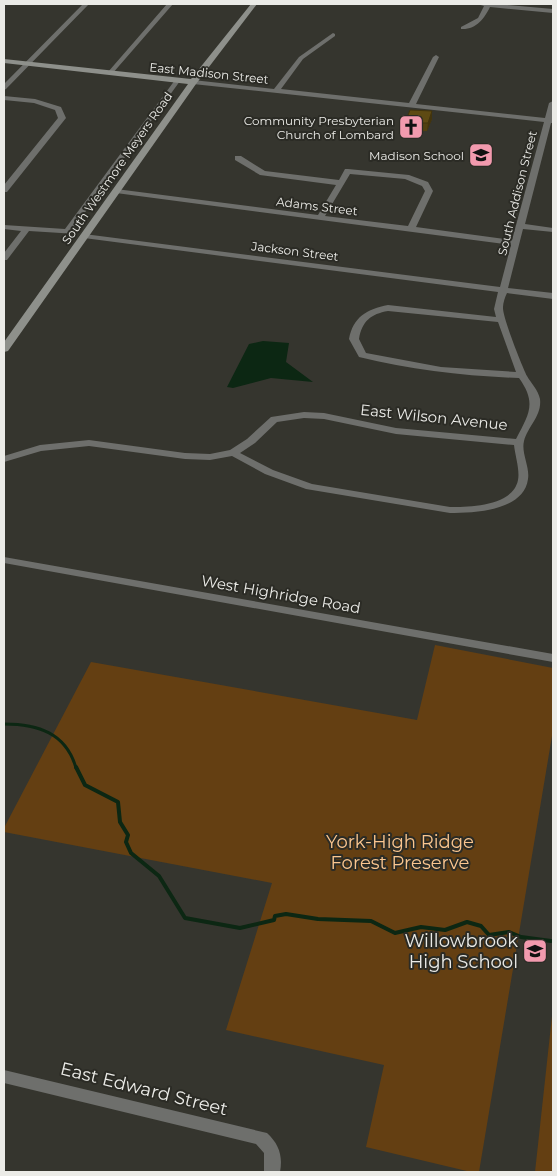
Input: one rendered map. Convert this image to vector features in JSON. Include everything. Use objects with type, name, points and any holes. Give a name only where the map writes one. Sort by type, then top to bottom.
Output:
[{"type":"street","points":[[4,88],[86,4]]},
{"type":"street","points":[[110,73],[170,4]]},
{"type":"street","name":"South Westmore Meyers Road","points":[[4,349],[193,82],[254,4]]},
{"type":"street","points":[[480,4],[553,11]]},
{"type":"street","points":[[463,28],[481,19],[488,4]]},
{"type":"street","points":[[276,91],[301,58],[333,35]]},
{"type":"street","points":[[411,106],[436,57]]},
{"type":"street","name":"East Madison Street","points":[[4,61],[550,121]]},
{"type":"street","points":[[68,231],[177,81]]},
{"type":"street","points":[[4,98],[58,105],[61,114],[59,124],[4,190]]},
{"type":"street","name":"South Addison Street","points":[[501,320],[498,309],[550,121],[553,103]]},
{"type":"street","points":[[238,158],[263,173],[341,183]]},
{"type":"street","points":[[320,218],[348,171],[406,177],[425,184],[428,195],[411,229]]},
{"type":"street","name":"Adams Street","points":[[116,191],[516,243]]},
{"type":"street","points":[[521,226],[553,230]]},
{"type":"street","name":"Jackson Street","points":[[4,227],[68,231],[553,296]]},
{"type":"street","points":[[4,258],[27,228]]},
{"type":"street","points":[[233,453],[284,478],[346,494],[462,510],[498,505],[520,489],[523,480],[519,442],[536,406],[533,392],[522,375],[501,320],[388,308],[374,310],[361,318],[354,338],[362,355],[382,361],[476,374],[522,375]]},
{"type":"street","name":"East Wilson Avenue","points":[[4,459],[40,448],[75,443],[103,444],[193,457],[233,453],[251,441],[274,419],[304,415],[324,416],[396,431],[519,442]]},
{"type":"street","name":"West Highridge Road","points":[[4,560],[553,658]]},
{"type":"street","name":"East Edward Street","points":[[4,1076],[261,1138],[272,1148],[274,1158],[272,1172]]},
{"type":"green space","name":"York-High Ridge Forest Preserve","points":[[435,645],[553,668],[553,730],[479,1172],[471,1172],[366,1147],[384,1065],[226,1030],[272,883],[4,832],[4,828],[91,662],[417,720]]},
{"type":"green space","points":[[553,1007],[553,1172],[535,1172]]},
{"type":"shaded area","points":[[263,341],[289,343],[286,362],[313,382],[271,378],[233,388],[227,387],[249,344]]},
{"type":"building","points":[[410,110],[432,111],[428,123],[405,123]]},
{"type":"waterway","points":[[4,724],[28,726],[49,733],[65,746],[76,768]]},
{"type":"waterway","points":[[76,767],[85,785],[118,802],[120,822],[128,835],[126,842],[131,853],[159,876],[185,918],[240,928],[274,920],[275,916],[286,914],[318,919],[371,921],[395,933],[421,927],[445,930],[467,922],[481,926],[489,935],[509,932],[521,937],[551,941]]},
{"type":"place","name":"Community Presbyterian Church of Lombard","points":[[411,127]]},
{"type":"place","name":"Madison School","points":[[481,155]]},
{"type":"place","name":"Willowbrook High School","points":[[535,951]]}]
